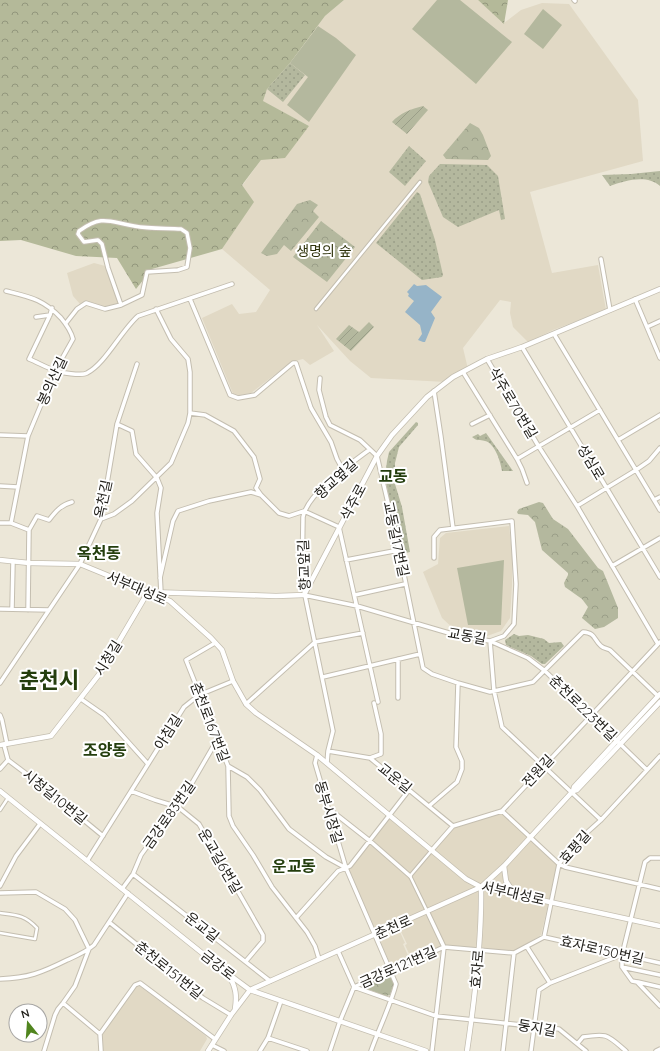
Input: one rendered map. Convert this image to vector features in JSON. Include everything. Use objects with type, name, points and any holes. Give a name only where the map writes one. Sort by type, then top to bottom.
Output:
[{"type":"street","points":[[316,309],[420,182]]},
{"type":"street","points":[[66,323],[77,309],[86,304],[105,309],[121,305],[142,295],[148,272],[178,270],[187,267],[190,248],[187,233],[181,229],[134,226],[115,221],[99,221],[89,224],[79,231],[78,234],[84,242],[98,240],[102,244],[108,268],[121,305]]},
{"type":"street","points":[[601,259],[610,310]]},
{"type":"street","points":[[6,291],[35,299],[50,307],[50,315],[29,358],[54,371],[86,374],[101,362],[129,324],[138,316],[232,284]]},
{"type":"street","name":"삭주로","points":[[304,595],[377,456],[392,435],[434,391],[453,377],[487,359],[522,347],[660,289]]},
{"type":"street","points":[[190,299],[230,395],[238,398],[255,395],[293,363],[296,363],[310,408],[331,442],[343,470]]},
{"type":"street","points":[[635,299],[658,350],[660,358]]},
{"type":"street","name":"봉의산길","points":[[11,523],[28,436],[54,371],[73,340],[66,323],[50,307]]},
{"type":"street","points":[[100,519],[114,514],[132,501],[171,463],[188,423],[190,413],[190,372],[188,359],[171,339],[156,309]]},
{"type":"street","points":[[36,317],[50,315]]},
{"type":"street","points":[[647,327],[660,321]]},
{"type":"street","points":[[554,334],[660,510]]},
{"type":"street","name":"성심로","points":[[522,347],[660,576]]},
{"type":"street","name":"삭주로70번길","points":[[487,359],[659,643]]},
{"type":"street","name":"옥천길","points":[[0,683],[80,564],[100,519],[117,424],[137,364]]},
{"type":"street","points":[[463,372],[517,459],[527,483]]},
{"type":"street","points":[[320,378],[319,390],[326,417],[330,425],[360,440],[377,456]]},
{"type":"street","points":[[434,391],[453,528]]},
{"type":"street","name":"삭주로70번길","points":[[539,447],[600,410]]},
{"type":"street","points":[[190,413],[205,415],[234,431],[254,457],[260,479],[256,488],[260,495],[279,514],[289,516],[304,511],[339,527],[370,666],[381,734],[381,754],[370,758]]},
{"type":"street","points":[[472,424],[490,415]]},
{"type":"street","points":[[618,440],[660,415]]},
{"type":"street","points":[[117,424],[132,431],[136,454],[157,478],[161,488],[157,513],[161,593]]},
{"type":"street","points":[[0,435],[28,436]]},
{"type":"street","points":[[517,459],[539,447]]},
{"type":"street","points":[[577,506],[649,461],[660,448]]},
{"type":"street","name":"향교옆길","points":[[304,511],[319,491],[369,450]]},
{"type":"street","name":"교동길17번길","points":[[377,456],[399,550],[423,668],[432,674],[458,684]]},
{"type":"street","points":[[0,486],[18,487]]},
{"type":"street","points":[[160,578],[174,521],[178,511],[209,501],[251,492],[260,495]]},
{"type":"street","points":[[654,500],[660,497]]},
{"type":"street","points":[[28,610],[29,530],[37,516],[49,520],[58,508],[72,502]]},
{"type":"street","name":"향교앞길","points":[[304,511],[302,581],[334,731],[328,751],[327,764]]},
{"type":"street","name":"교동길","points":[[304,595],[357,606],[459,636],[490,641],[504,636],[514,624],[516,584],[512,520],[440,530],[434,537],[434,558]]},
{"type":"street","points":[[0,523],[11,523],[29,530]]},
{"type":"street","points":[[612,566],[660,538]]},
{"type":"street","points":[[346,560],[399,550]]},
{"type":"street","name":"서부대성로","points":[[0,560],[29,563],[80,564],[170,601],[222,650],[233,681],[246,704],[256,713],[317,755],[466,879],[481,887],[551,901],[660,926]]},
{"type":"street","points":[[12,610],[13,562]]},
{"type":"street","points":[[355,595],[405,584]]},
{"type":"street","points":[[148,592],[276,596],[304,595]]},
{"type":"street","name":"시청길","points":[[4,745],[51,736],[81,699],[100,672],[148,592]]},
{"type":"street","points":[[0,609],[49,610]]},
{"type":"street","points":[[545,671],[583,632],[593,634],[601,646],[610,650],[659,695]]},
{"type":"street","points":[[246,704],[315,642],[363,633]]},
{"type":"street","name":"춘천로223번길","points":[[490,641],[528,658],[545,671],[619,743]]},
{"type":"street","name":"효평길","points":[[490,641],[494,691],[502,727],[601,820]]},
{"type":"street","name":"춘천로167번길","points":[[215,643],[186,660],[228,766],[229,816],[232,826],[253,855],[272,887],[307,932],[315,946],[319,959]]},
{"type":"street","name":"전원길","points":[[502,811],[659,643]]},
{"type":"street","points":[[323,677],[420,654]]},
{"type":"street","points":[[398,659],[398,698]]},
{"type":"street","name":"춘천로223번길","points":[[494,691],[533,682],[545,671]]},
{"type":"street","name":"아침길","points":[[86,861],[184,707],[199,694],[233,681]]},
{"type":"street","points":[[429,806],[457,782],[462,768],[462,761],[456,747],[458,684],[490,692],[494,691]]},
{"type":"street","name":"춘천로","points":[[619,743],[659,695]]},
{"type":"street","name":"아침길","points":[[81,699],[104,715],[148,764]]},
{"type":"street","name":"춘천로","points":[[208,1051],[250,990],[428,912],[481,887],[504,866],[572,792],[574,787],[660,702]]},
{"type":"street","points":[[0,715],[2,720],[4,745],[8,760],[0,769]]},
{"type":"street","name":"금강로83번길","points":[[122,889],[133,874],[142,855],[159,830],[178,807],[217,740]]},
{"type":"street","points":[[619,743],[647,770]]},
{"type":"street","name":"교운길","points":[[328,751],[370,758],[453,826]]},
{"type":"street","name":"동부시장길","points":[[317,755],[315,763],[346,868],[396,984],[392,1000],[371,1051]]},
{"type":"street","name":"효평길","points":[[551,901],[559,864],[572,846],[601,820],[660,756]]},
{"type":"street","name":"시청길10번길","points":[[8,760],[103,836]]},
{"type":"street","points":[[228,766],[247,777],[260,790],[289,829],[326,857],[346,868]]},
{"type":"street","points":[[389,814],[409,790]]},
{"type":"street","name":"금강로","points":[[0,791],[86,861],[250,990],[426,1051]]},
{"type":"street","name":"운교길6번길","points":[[131,791],[178,807],[199,824],[263,935],[263,941],[246,961]]},
{"type":"street","points":[[0,810],[8,798]]},
{"type":"street","points":[[328,808],[370,841],[410,876],[444,946],[432,1051]]},
{"type":"street","points":[[410,876],[453,826],[502,811],[530,838],[564,867],[660,889]]},
{"type":"street","name":"동부시장길","points":[[346,868],[350,866],[370,841],[389,814]]},
{"type":"street","points":[[0,886],[16,856],[40,824]]},
{"type":"street","points":[[660,858],[650,858],[645,862],[622,955],[622,967],[632,981],[660,987]]},
{"type":"street","points":[[504,866],[506,881],[514,893]]},
{"type":"street","points":[[296,918],[338,871],[346,868]]},
{"type":"street","name":"운교길","points":[[133,874],[270,981]]},
{"type":"street","name":"효자로","points":[[467,1051],[472,1020],[482,911],[481,887]]},
{"type":"street","points":[[0,893],[36,892],[65,909],[74,920],[89,949],[75,986],[55,1015],[44,1051]]},
{"type":"street","points":[[0,978],[29,976],[42,972],[89,949],[94,945],[128,894]]},
{"type":"street","name":"효자로150번길","points":[[544,937],[551,901]]},
{"type":"street","points":[[0,913],[22,916],[30,920],[37,928],[35,939],[0,933]]},
{"type":"street","name":"춘천로151번길","points":[[109,922],[203,998],[233,1013]]},
{"type":"street","name":"효자로150번길","points":[[478,950],[514,953],[544,937],[660,963]]},
{"type":"street","name":"금강로121번길","points":[[330,1051],[354,986],[444,946],[478,950]]},
{"type":"street","points":[[527,947],[550,983]]},
{"type":"street","points":[[338,951],[354,986]]},
{"type":"street","name":"둥지길","points":[[503,1051],[514,953]]},
{"type":"street","points":[[531,1051],[539,990],[550,983],[622,955]]},
{"type":"street","points":[[622,967],[660,975]]},
{"type":"street","points":[[227,973],[235,988],[236,998],[233,1013]]},
{"type":"street","points":[[637,982],[660,1006]]},
{"type":"street","points":[[101,1051],[100,1034],[135,985],[140,983],[215,1039]]},
{"type":"street","name":"둥지길","points":[[354,986],[436,1016],[559,1029],[586,1051]]},
{"type":"street","points":[[260,1051],[268,1038],[281,1001]]},
{"type":"street","points":[[64,1004],[100,1034]]},
{"type":"street","points":[[578,1043],[583,1037],[600,1034],[609,1037],[626,1051]]},
{"type":"street","points":[[268,1038],[307,1051]]},
{"type":"street","points":[[212,1045],[224,1051]]},
{"type":"street","points":[[656,1051],[660,1049]]},
{"type":"shaded area","points":[[344,0],[478,0],[504,23],[521,10],[542,3],[569,4],[638,100],[643,161],[530,192],[552,273],[598,265],[606,310],[553,330],[528,342],[513,327],[510,313],[511,302],[500,300],[463,348],[468,369],[446,382],[371,378],[350,361],[317,325],[334,351],[310,365],[303,359],[291,362],[251,393],[234,396],[202,318],[232,304],[239,314],[256,312],[270,290],[222,249],[253,202],[242,186],[261,160],[309,126],[262,101],[267,89],[290,63],[325,16]]},
{"type":"shaded area","points":[[94,263],[109,267],[121,305],[105,309],[86,303],[80,304],[73,296],[67,273]]},
{"type":"shaded area","points":[[509,526],[512,553],[510,618],[501,631],[487,636],[455,630],[442,618],[423,572],[438,564],[440,538],[446,533]]},
{"type":"shaded area","points":[[502,812],[557,864],[541,935],[513,952],[445,945],[412,960],[405,945],[407,944],[396,921],[375,930],[348,869],[389,818],[432,853],[454,827]]},
{"type":"shaded area","points":[[400,932],[405,943],[403,944],[410,960],[392,968],[381,943],[382,940]]},
{"type":"shaded area","points":[[136,987],[141,987],[206,1036],[207,1039],[200,1051],[103,1051],[103,1034]]},
{"type":"green space","points":[[0,0],[344,0],[325,16],[290,63],[267,89],[263,101],[309,126],[285,158],[261,160],[242,185],[254,202],[222,249],[152,269],[136,289],[117,258],[76,256],[21,240],[0,241]]},
{"type":"green space","points":[[437,0],[460,0],[512,42],[476,84],[412,29]]},
{"type":"green space","points":[[478,0],[508,0],[504,24]]},
{"type":"green space","points":[[543,9],[562,25],[543,49],[524,34]]},
{"type":"green space","points":[[318,26],[336,38],[356,55],[309,122],[287,105],[308,77],[290,63]]},
{"type":"green space","points":[[290,63],[305,75],[283,102],[267,89]]},
{"type":"green space","points":[[423,106],[428,110],[407,134],[392,122],[406,112]]},
{"type":"green space","points":[[470,123],[479,128],[491,156],[488,160],[446,159],[443,155]]},
{"type":"green space","points":[[409,146],[426,161],[405,186],[389,172]]},
{"type":"green space","points":[[440,164],[487,165],[498,176],[505,219],[501,220],[499,210],[458,227],[443,217],[428,182],[429,176]]},
{"type":"green space","points":[[660,171],[660,186],[654,182],[642,179],[610,186],[602,175],[631,174]]},
{"type":"green space","points":[[417,192],[420,194],[435,240],[443,275],[442,277],[422,280],[376,243]]},
{"type":"green space","points":[[310,200],[318,205],[313,211],[319,217],[291,251],[284,245],[277,254],[267,256],[261,253],[297,204]]},
{"type":"green space","name":"생명의 숲","points":[[321,221],[355,247],[327,282],[293,257]]},
{"type":"green space","points":[[369,322],[374,327],[351,351],[336,339],[349,325],[359,332]]},
{"type":"green space","points":[[416,422],[418,425],[399,447],[395,463],[395,484],[402,507],[410,552],[401,554],[385,478],[389,452]]},
{"type":"green space","points":[[486,433],[513,471],[502,471],[499,459],[492,445],[472,437],[478,434],[480,436]]},
{"type":"green space","points":[[539,502],[543,503],[553,519],[568,529],[598,568],[603,571],[618,608],[618,618],[604,627],[595,629],[582,618],[588,607],[582,599],[565,587],[564,583],[568,573],[542,550],[535,522],[528,515],[518,514],[517,512],[519,509]]},
{"type":"green space","points":[[504,560],[501,625],[468,625],[457,568]]},
{"type":"green space","points":[[514,634],[519,636],[528,635],[544,639],[549,643],[561,642],[564,646],[545,664],[542,664],[531,656],[506,645],[505,640]]},
{"type":"green space","points":[[390,972],[394,983],[390,995],[386,996],[367,989],[366,983]]},
{"type":"water","points":[[414,284],[417,286],[426,285],[442,297],[431,312],[435,318],[425,342],[418,340],[422,334],[420,325],[405,312],[414,301],[408,296],[409,294],[407,292]]},
{"type":"district","name":"교동","points":[[393,476]]},
{"type":"district","name":"옥천동","points":[[99,553]]},
{"type":"district","name":"춘천시","points":[[49,680]]},
{"type":"district","name":"조양동","points":[[105,750]]},
{"type":"district","name":"운교동","points":[[294,866]]}]
